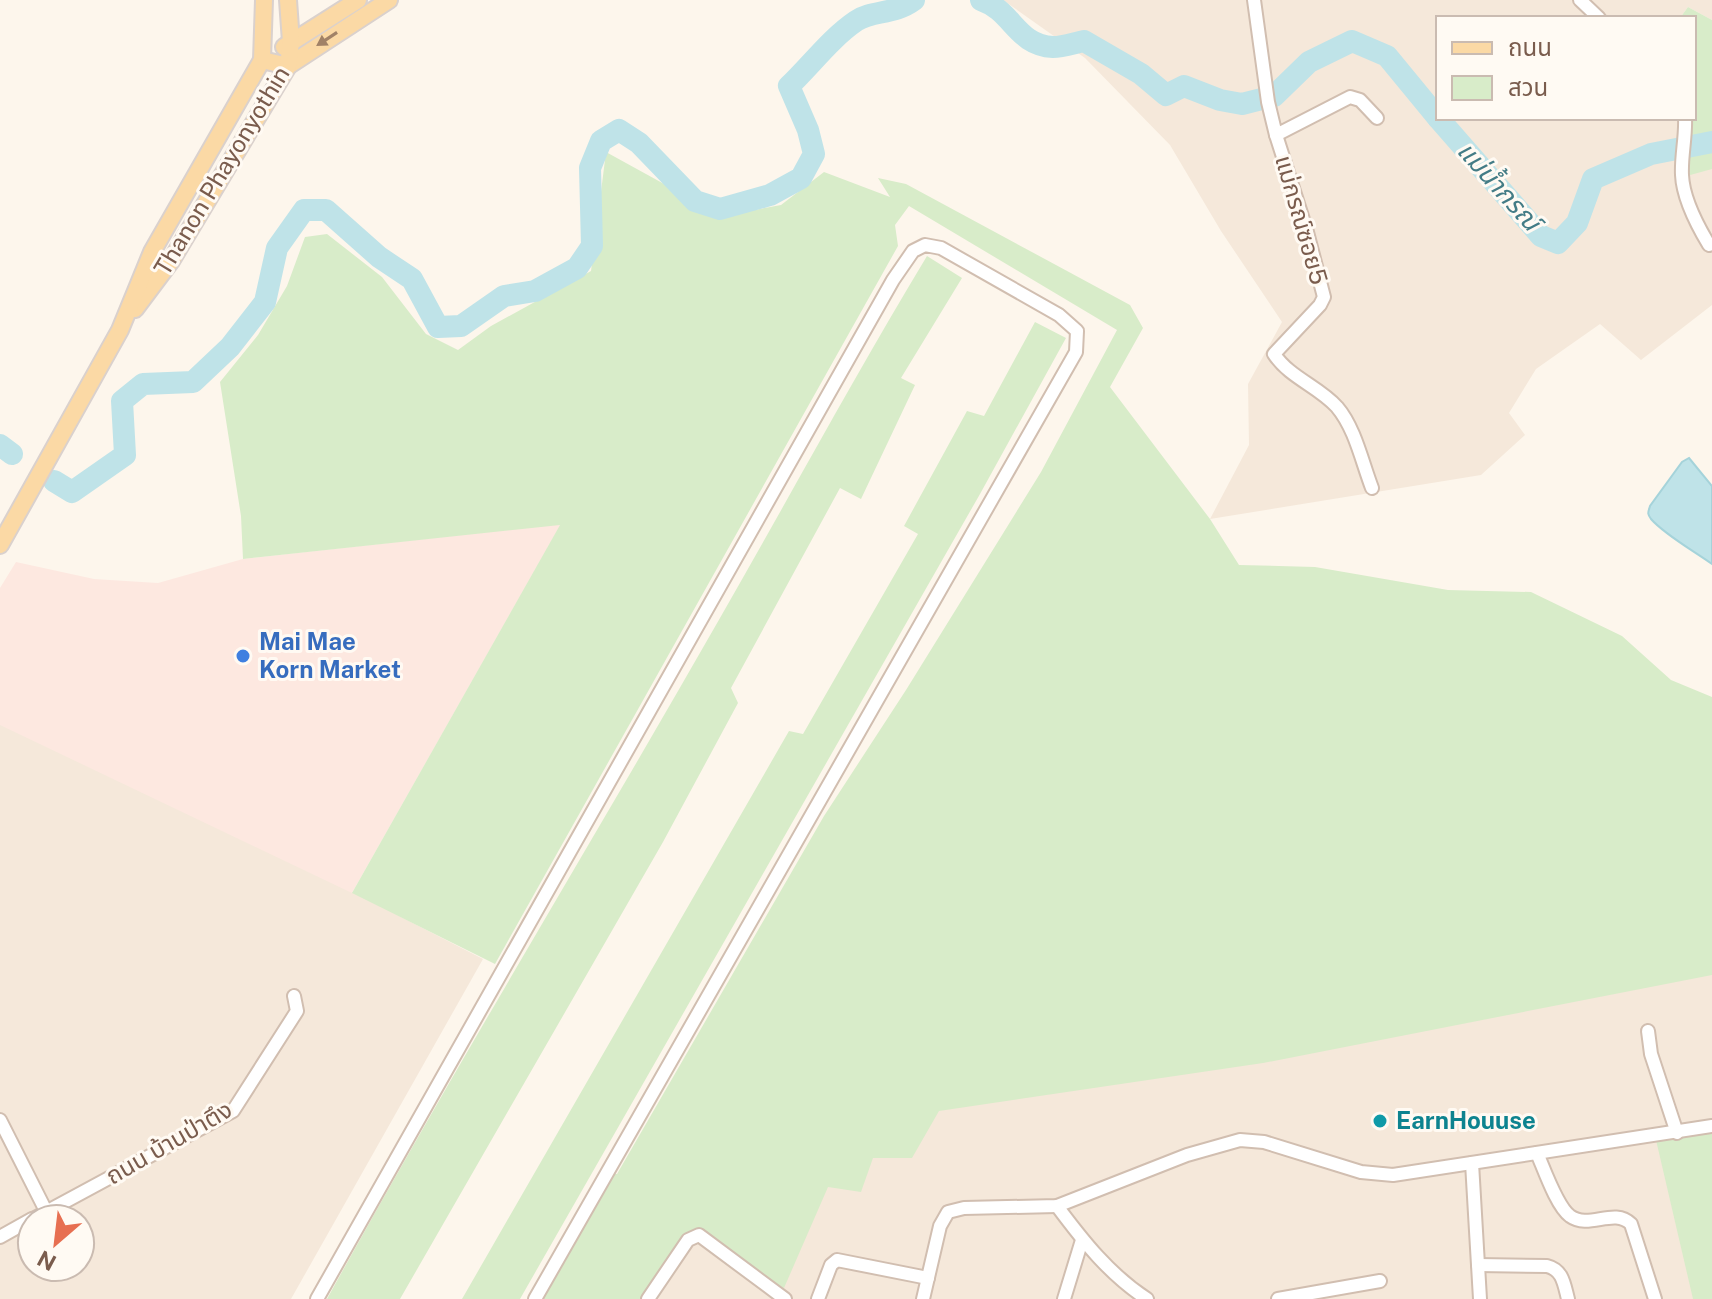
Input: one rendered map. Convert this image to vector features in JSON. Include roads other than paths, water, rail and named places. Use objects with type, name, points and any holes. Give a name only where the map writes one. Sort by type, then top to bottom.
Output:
[{"type":"main road","name":"Thanon Phayonyothin","points":[[0,545],[120,330],[152,252],[262,60],[264,0]]},
{"type":"main road","name":"Thanon Phayonyothin","points":[[120,330],[171,261],[288,66],[291,42],[288,0]]},
{"type":"main road","points":[[288,0],[301,24],[325,21]]},
{"type":"main road","points":[[262,60],[358,0]]},
{"type":"main road","points":[[262,60],[288,66],[389,0]]},
{"type":"street","points":[[1254,0],[1270,114],[1276,135],[1350,97],[1360,100],[1377,118]]},
{"type":"street","points":[[1581,0],[1597,16]]},
{"type":"street","points":[[1685,120],[1683,189],[1709,245]]},
{"type":"street","name":"แม่กรณ์ซอย5","points":[[1276,135],[1324,297],[1274,354],[1282,366],[1336,406],[1349,426],[1372,488]]},
{"type":"street","points":[[317,1299],[893,280],[913,251],[925,245],[941,248],[1059,315],[1077,331],[1076,352],[535,1299]]},
{"type":"street","name":"ถนน บ้านป่าตึง","points":[[61,1203],[233,1111],[297,1011],[294,996]]},
{"type":"street","points":[[1648,1031],[1651,1054],[1677,1133]]},
{"type":"street","points":[[0,1120],[42,1203]]},
{"type":"street","points":[[923,1299],[940,1226],[948,1212],[964,1208],[1057,1206],[1187,1155],[1240,1140],[1264,1142],[1361,1172],[1393,1175],[1712,1126]]},
{"type":"street","points":[[1537,1153],[1567,1215],[1579,1221],[1625,1218],[1631,1224],[1655,1299]]},
{"type":"street","points":[[1472,1163],[1480,1299]]},
{"type":"street","points":[[1057,1206],[1107,1267],[1147,1299]]},
{"type":"street","points":[[648,1299],[688,1240],[699,1235],[785,1299]]},
{"type":"street","points":[[1064,1299],[1082,1240]]},
{"type":"street","points":[[818,1299],[831,1265],[837,1260],[928,1278]]},
{"type":"street","points":[[1478,1265],[1556,1268],[1562,1276],[1568,1299]]},
{"type":"street","points":[[1278,1299],[1380,1281]]},
{"type":"water","points":[[1689,458],[1712,486],[1712,564],[1664,531],[1648,514],[1650,506],[1682,462]]},
{"type":"waterway","name":"แม่น้ำกรณ์","points":[[54,481],[72,492],[125,455],[122,401],[143,384],[193,382],[230,347],[265,302],[277,248],[304,210],[326,210],[379,257],[412,279],[438,327],[461,326],[504,296],[535,291],[577,268],[592,246],[590,168],[601,141],[619,130],[639,143],[695,201],[720,209],[770,195],[801,178],[814,154],[808,130],[789,86],[856,21],[899,8],[914,0]]},
{"type":"waterway","name":"แม่น้ำกรณ์","points":[[981,0],[1001,12],[1031,40],[1053,47],[1084,41],[1141,74],[1166,95],[1184,86],[1220,100],[1242,104],[1274,96],[1309,62],[1352,41],[1387,56],[1436,116]]},
{"type":"waterway","name":"แม่น้ำกรณ์","points":[[1440,120],[1541,236],[1558,243],[1577,223],[1593,179],[1651,154],[1712,142]]},
{"type":"waterway","name":"แม่น้ำกรณ์","points":[[0,445],[12,454]]},
{"type":"place","name":"Mai Mae Korn Market","points":[[243,656]]},
{"type":"place","name":"EarnHouuse","points":[[1380,1121]]}]
